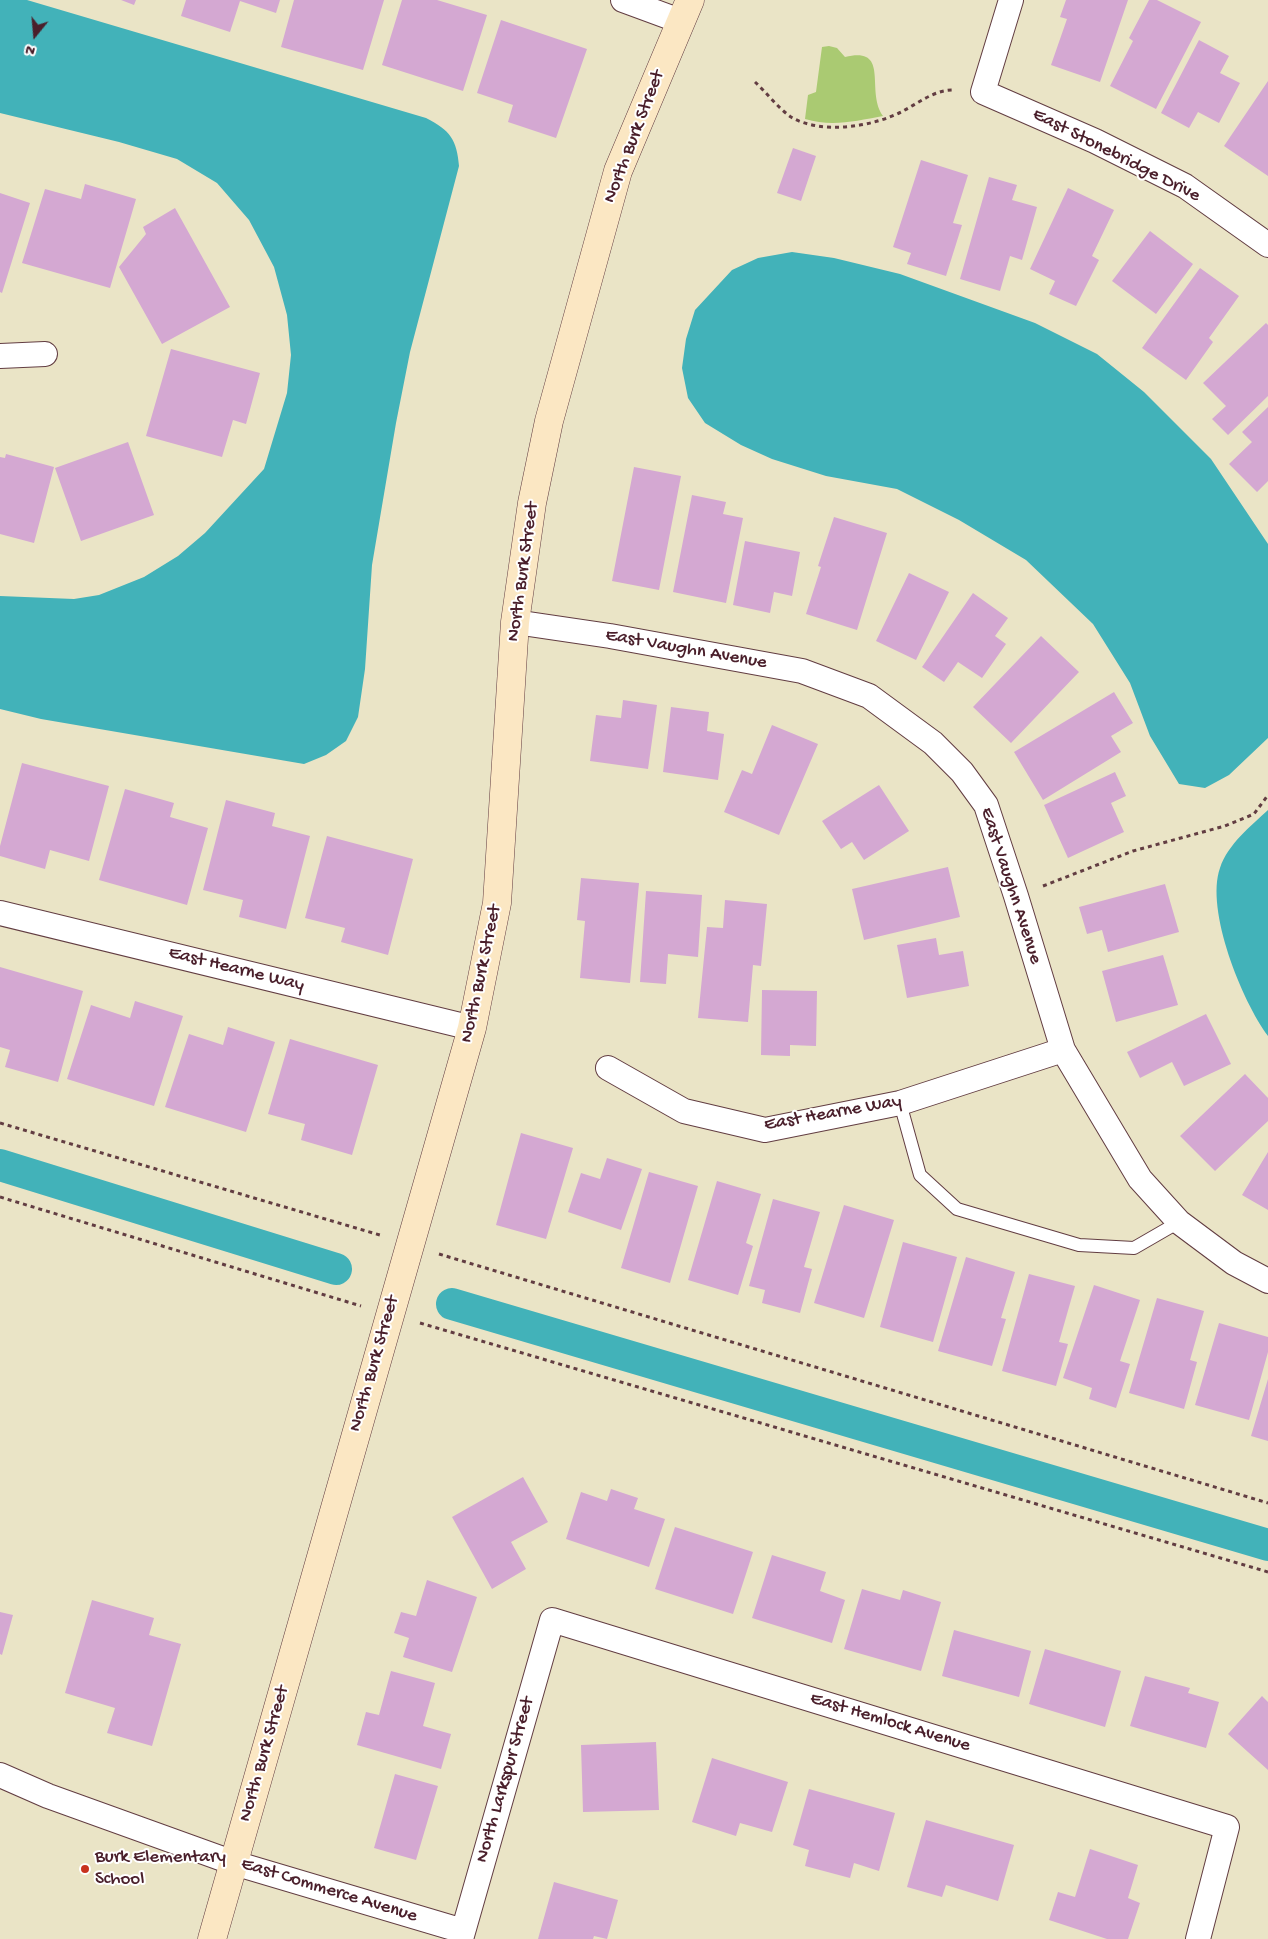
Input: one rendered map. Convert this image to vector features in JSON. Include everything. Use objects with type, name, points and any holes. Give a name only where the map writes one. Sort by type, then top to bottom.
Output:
[{"type":"street","points":[[623,0],[685,10]]},
{"type":"street","points":[[983,92],[1011,0]]},
{"type":"street","name":"North Burk Street","points":[[212,1939],[472,1028],[497,903],[515,622],[532,503],[549,421],[618,171],[685,10]]},
{"type":"street","name":"East Stonebridge Drive","points":[[983,92],[1095,141],[1185,186],[1268,245]]},
{"type":"street","points":[[0,356],[45,354]]},
{"type":"street","name":"East Vaughn Avenue","points":[[515,622],[610,636],[802,671],[869,696],[933,743],[962,772],[986,805],[1016,896],[1062,1050],[1140,1179],[1179,1222],[1234,1263],[1268,1281]]},
{"type":"street","name":"East Hearne Way","points":[[0,913],[472,1028]]},
{"type":"street","name":"East Hearne Way","points":[[608,1068],[684,1111],[765,1130],[900,1103],[1062,1050]]},
{"type":"street","name":"East Hemlock Avenue","points":[[552,1620],[1227,1827],[1198,1939]]},
{"type":"street","name":"North Larkspur Street","points":[[462,1935],[552,1620]]},
{"type":"street","name":"East Commerce Avenue","points":[[0,1776],[48,1796],[234,1863],[462,1935]]},
{"type":"lane","points":[[900,1103],[920,1175],[957,1209],[1079,1246],[1134,1248],[1179,1222]]},
{"type":"path","points":[[755,82],[791,117],[824,127],[859,125],[894,116],[942,89],[983,92]]},
{"type":"path","points":[[1016,896],[1133,851],[1226,826],[1254,814],[1268,795]]},
{"type":"path","points":[[0,1123],[408,1251],[1268,1503]]},
{"type":"path","points":[[0,1198],[391,1309],[1268,1572]]},
{"type":"green space","points":[[822,47],[837,48],[845,57],[859,55],[868,58],[872,64],[878,106],[883,116],[834,123],[805,119],[808,95],[816,92]]},
{"type":"water","points":[[0,0],[27,0],[426,118],[441,127],[454,143],[459,166],[410,352],[372,565],[365,669],[358,717],[346,741],[326,755],[304,764],[41,719],[0,709],[0,596],[74,599],[99,595],[144,577],[178,556],[205,533],[264,469],[287,393],[291,355],[287,315],[274,267],[249,220],[217,183],[177,159],[119,142],[0,113]]},
{"type":"water","points":[[792,252],[834,258],[900,274],[1035,323],[1097,354],[1144,392],[1211,459],[1268,544],[1268,738],[1229,775],[1205,788],[1179,784],[1150,736],[1130,683],[1093,624],[1026,560],[959,520],[897,489],[826,476],[772,459],[741,445],[705,423],[688,398],[682,368],[686,339],[695,310],[732,270],[758,258]]},
{"type":"water","points":[[1268,810],[1268,1036],[1247,1001],[1237,979],[1222,930],[1217,886],[1220,868],[1228,851]]},
{"type":"building","points":[[121,0],[136,0],[134,5]]},
{"type":"building","points":[[186,0],[280,0],[276,13],[240,1],[230,32],[181,16]]},
{"type":"building","points":[[294,0],[384,0],[363,70],[281,47]]},
{"type":"building","points":[[402,0],[437,0],[487,15],[463,91],[382,65]]},
{"type":"building","points":[[1066,0],[1128,0],[1100,82],[1051,65],[1067,19],[1060,17]]},
{"type":"building","points":[[1149,0],[1157,0],[1201,22],[1156,109],[1110,86],[1133,41],[1129,38]]},
{"type":"building","points":[[501,20],[587,49],[556,138],[508,122],[513,105],[477,93]]},
{"type":"building","points":[[1199,40],[1229,56],[1220,73],[1240,83],[1219,123],[1198,112],[1189,128],[1161,113]]},
{"type":"building","points":[[1268,81],[1268,176],[1224,146]]},
{"type":"building","points":[[793,148],[816,156],[801,201],[777,193]]},
{"type":"building","points":[[921,160],[968,175],[953,223],[962,225],[946,276],[907,264],[911,253],[893,247]]},
{"type":"building","points":[[989,177],[1017,185],[1012,200],[1037,207],[1022,260],[1010,256],[1000,291],[960,279]]},
{"type":"building","points":[[85,184],[136,199],[110,288],[22,263],[45,189],[81,199]]},
{"type":"building","points":[[1068,188],[1114,210],[1092,256],[1099,260],[1076,306],[1049,294],[1055,281],[1030,269]]},
{"type":"building","points":[[0,193],[30,203],[2,293],[0,292]]},
{"type":"building","points":[[175,208],[230,307],[162,344],[119,267],[146,234],[143,227]]},
{"type":"building","points":[[1150,231],[1193,264],[1156,314],[1112,281]]},
{"type":"building","points":[[1200,268],[1239,296],[1209,338],[1213,342],[1186,380],[1142,348]]},
{"type":"building","points":[[1266,323],[1268,325],[1268,396],[1228,435],[1212,419],[1226,406],[1203,383]]},
{"type":"building","points":[[171,349],[260,373],[246,424],[233,420],[222,457],[146,436]]},
{"type":"building","points":[[1268,407],[1268,481],[1257,492],[1229,464],[1252,442],[1242,432]]},
{"type":"building","points":[[128,442],[154,515],[81,541],[55,468]]},
{"type":"building","points":[[6,454],[54,467],[34,543],[0,534],[0,457],[5,458]]},
{"type":"building","points":[[634,467],[681,476],[659,590],[612,581]]},
{"type":"building","points":[[692,495],[726,502],[723,514],[743,518],[726,603],[673,592]]},
{"type":"building","points":[[834,517],[887,533],[857,630],[806,614],[821,567],[818,566]]},
{"type":"building","points":[[745,541],[800,552],[792,596],[774,592],[770,613],[733,605]]},
{"type":"building","points":[[909,573],[949,592],[916,660],[876,641]]},
{"type":"building","points":[[973,593],[1008,618],[995,636],[1006,644],[982,678],[958,662],[944,682],[922,667]]},
{"type":"building","points":[[1041,636],[1079,672],[1011,743],[973,707]]},
{"type":"building","points":[[1114,692],[1133,723],[1111,736],[1121,752],[1043,800],[1014,752]]},
{"type":"building","points":[[623,700],[657,705],[648,769],[590,761],[596,715],[621,718]]},
{"type":"building","points":[[671,707],[709,712],[707,731],[724,734],[718,780],[663,772]]},
{"type":"building","points":[[772,725],[818,744],[779,835],[724,812],[742,770],[752,774]]},
{"type":"building","points":[[22,763],[109,786],[89,861],[50,850],[45,869],[0,856],[0,846]]},
{"type":"building","points":[[1115,772],[1126,796],[1111,803],[1124,832],[1068,858],[1044,805]]},
{"type":"building","points":[[879,785],[909,831],[864,860],[852,842],[841,849],[822,821]]},
{"type":"building","points":[[125,789],[174,803],[170,817],[208,828],[187,905],[99,880]]},
{"type":"building","points":[[226,800],[275,813],[272,826],[310,836],[286,929],[239,917],[243,900],[203,890]]},
{"type":"building","points":[[327,836],[413,859],[388,955],[341,942],[345,928],[305,918]]},
{"type":"building","points":[[948,867],[960,917],[864,940],[852,889]]},
{"type":"building","points":[[581,878],[639,883],[630,983],[580,978],[585,921],[577,920]]},
{"type":"building","points":[[1165,884],[1179,932],[1108,952],[1102,930],[1087,934],[1079,907]]},
{"type":"building","points":[[646,891],[702,895],[698,957],[668,954],[666,984],[640,982]]},
{"type":"building","points":[[725,900],[767,904],[761,966],[753,965],[748,1022],[698,1018],[707,927],[723,928]]},
{"type":"building","points":[[936,938],[939,955],[963,951],[969,986],[907,998],[897,945]]},
{"type":"building","points":[[1163,955],[1178,1005],[1116,1022],[1102,971]]},
{"type":"building","points":[[0,967],[83,991],[58,1082],[5,1067],[10,1050],[0,1047]]},
{"type":"building","points":[[762,990],[817,991],[816,1046],[790,1045],[790,1056],[761,1055]]},
{"type":"building","points":[[135,1001],[183,1016],[154,1106],[67,1079],[91,1005],[130,1018]]},
{"type":"building","points":[[1206,1014],[1231,1064],[1184,1086],[1172,1062],[1140,1078],[1127,1052]]},
{"type":"building","points":[[228,1027],[275,1042],[246,1132],[165,1107],[189,1034],[223,1045]]},
{"type":"building","points":[[290,1039],[378,1065],[352,1155],[301,1140],[305,1124],[268,1114]]},
{"type":"building","points":[[1245,1074],[1268,1098],[1268,1121],[1215,1171],[1180,1136]]},
{"type":"building","points":[[521,1133],[573,1148],[546,1239],[496,1225]]},
{"type":"building","points":[[1268,1152],[1268,1210],[1242,1195]]},
{"type":"building","points":[[607,1158],[642,1169],[621,1230],[568,1212],[581,1173],[600,1179]]},
{"type":"building","points":[[649,1172],[698,1186],[670,1283],[621,1268]]},
{"type":"building","points":[[717,1181],[761,1194],[746,1243],[753,1246],[738,1295],[688,1280]]},
{"type":"building","points":[[773,1199],[820,1212],[804,1267],[812,1269],[800,1313],[762,1303],[765,1290],[749,1286]]},
{"type":"building","points":[[844,1205],[894,1220],[864,1318],[814,1303]]},
{"type":"building","points":[[903,1242],[957,1257],[933,1342],[880,1327]]},
{"type":"building","points":[[966,1257],[1015,1272],[1001,1318],[1006,1319],[992,1366],[938,1351]]},
{"type":"building","points":[[1029,1274],[1075,1286],[1059,1342],[1068,1344],[1056,1386],[1002,1371]]},
{"type":"building","points":[[1094,1285],[1140,1300],[1120,1361],[1130,1364],[1116,1408],[1089,1399],[1092,1388],[1063,1378]]},
{"type":"building","points":[[1157,1298],[1204,1311],[1190,1360],[1197,1362],[1184,1409],[1129,1393]]},
{"type":"building","points":[[1219,1323],[1268,1337],[1268,1352],[1249,1420],[1195,1405]]},
{"type":"building","points":[[1268,1379],[1268,1441],[1251,1436]]},
{"type":"building","points":[[523,1477],[548,1522],[511,1542],[526,1569],[492,1589],[452,1517]]},
{"type":"building","points":[[611,1489],[638,1498],[634,1509],[665,1519],[649,1567],[566,1539],[581,1492],[607,1501]]},
{"type":"building","points":[[675,1527],[753,1552],[733,1614],[655,1589]]},
{"type":"building","points":[[772,1555],[826,1572],[820,1591],[845,1600],[832,1643],[752,1618]]},
{"type":"building","points":[[427,1580],[477,1597],[452,1672],[403,1657],[409,1638],[394,1633],[401,1612],[416,1616]]},
{"type":"building","points":[[862,1589],[900,1600],[903,1590],[941,1602],[921,1671],[844,1649]]},
{"type":"building","points":[[92,1600],[154,1618],[149,1635],[181,1644],[152,1746],[107,1733],[115,1708],[65,1693]]},
{"type":"building","points":[[0,1612],[13,1615],[2,1655],[0,1654]]},
{"type":"building","points":[[954,1630],[1031,1651],[1019,1697],[942,1676]]},
{"type":"building","points":[[1045,1649],[1121,1671],[1105,1727],[1029,1704]]},
{"type":"building","points":[[391,1671],[435,1683],[423,1726],[451,1734],[441,1769],[357,1745],[366,1712],[379,1715]]},
{"type":"building","points":[[1145,1676],[1190,1688],[1188,1693],[1219,1702],[1206,1748],[1130,1726]]},
{"type":"building","points":[[1262,1696],[1268,1702],[1268,1770],[1228,1734]]},
{"type":"building","points":[[656,1742],[659,1810],[583,1812],[581,1745]]},
{"type":"building","points":[[712,1758],[788,1782],[772,1832],[740,1823],[736,1836],[692,1822]]},
{"type":"building","points":[[395,1774],[438,1786],[416,1860],[374,1848]]},
{"type":"building","points":[[809,1789],[895,1813],[879,1871],[854,1863],[850,1878],[805,1866],[809,1850],[793,1845]]},
{"type":"building","points":[[926,1820],[1014,1845],[998,1901],[946,1885],[942,1897],[907,1887]]},
{"type":"building","points":[[1090,1849],[1138,1865],[1128,1898],[1140,1903],[1128,1939],[1107,1939],[1049,1920],[1058,1892],[1075,1897]]},
{"type":"building","points":[[554,1882],[618,1900],[607,1939],[594,1936],[593,1939],[538,1939]]},
{"type":"waterway","points":[[0,1165],[336,1269]]},
{"type":"waterway","points":[[452,1304],[1268,1545]]},
{"type":"place","name":"Burk Elementary School","points":[[85,1869]]}]
